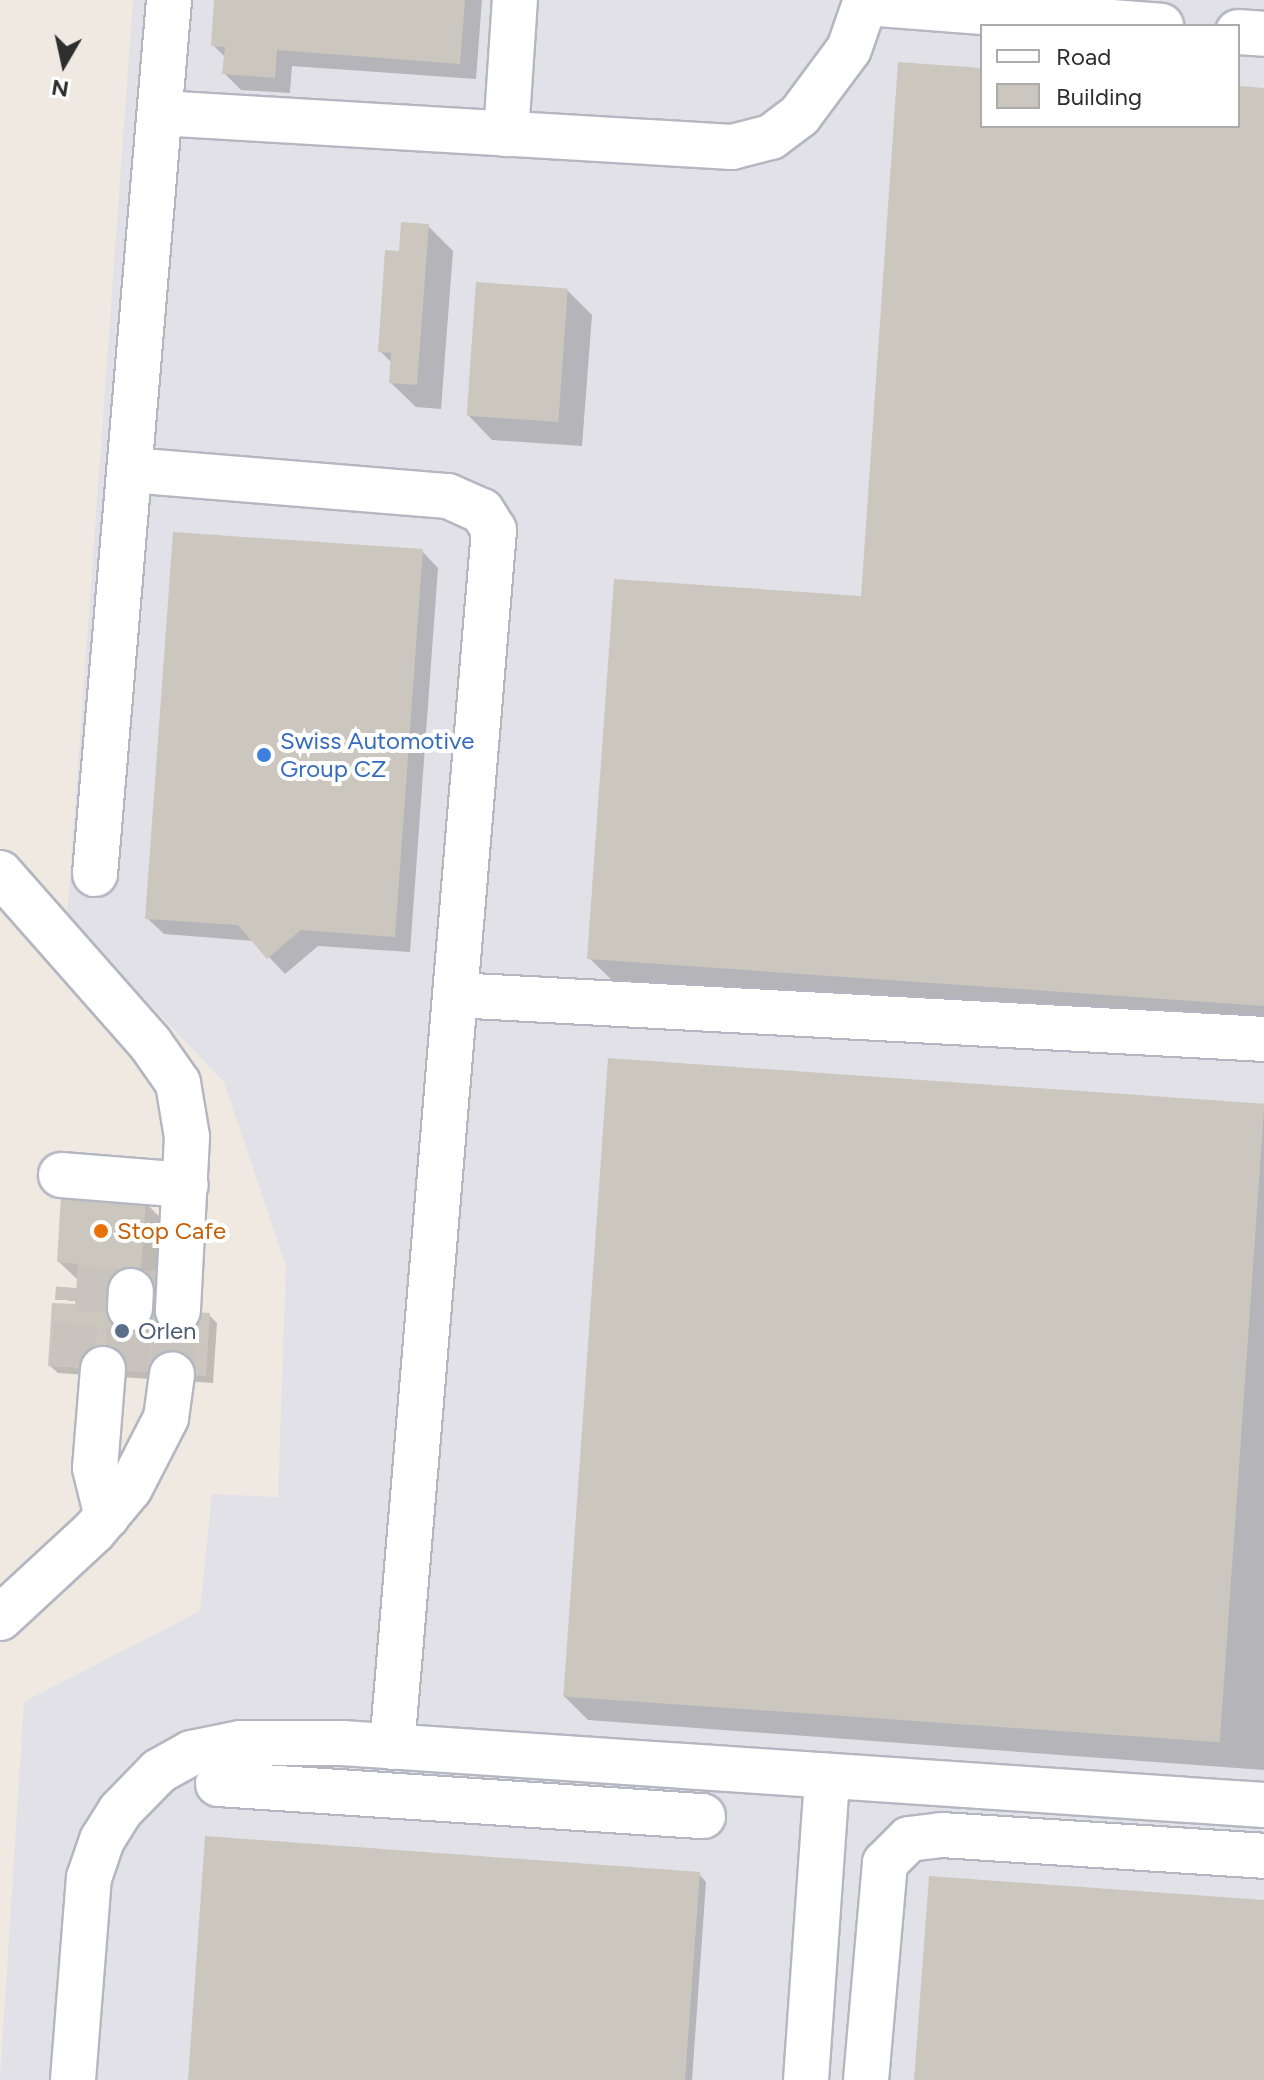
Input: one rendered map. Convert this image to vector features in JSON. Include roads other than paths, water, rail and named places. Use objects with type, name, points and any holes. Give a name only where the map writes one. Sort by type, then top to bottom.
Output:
[{"type":"lane","points":[[95,874],[169,0]]},
{"type":"lane","points":[[506,134],[515,0]]},
{"type":"lane","points":[[160,113],[732,147],[771,137],[800,115],[849,49],[865,2],[1136,24]]},
{"type":"lane","points":[[1240,32],[1264,34]]},
{"type":"lane","points":[[130,470],[448,496],[482,511],[494,530],[392,1747]]},
{"type":"lane","points":[[0,873],[150,1043],[178,1083],[187,1137],[186,1185],[154,1302]]},
{"type":"lane","points":[[455,995],[1264,1039]]},
{"type":"lane","points":[[61,1175],[186,1185]]},
{"type":"lane","points":[[0,1618],[106,1496],[144,1460],[166,1418],[124,1371],[106,1496]]},
{"type":"lane","points":[[73,2080],[89,1878],[102,1840],[120,1811],[159,1771],[191,1753],[240,1743],[392,1747],[1264,1805]]},
{"type":"lane","points":[[468,1800],[472,1752]]},
{"type":"lane","points":[[806,2080],[827,1776]]},
{"type":"lane","points":[[218,1784],[703,1816]]},
{"type":"lane","points":[[866,2080],[885,1863],[909,1839],[942,1835],[1264,1856]]},
{"type":"tunnel","points":[[72,1367],[78,1288],[155,1293]]},
{"type":"tunnel","points":[[126,1371],[130,1308]]},
{"type":"tunnel","points":[[172,1374],[178,1311]]},
{"type":"place","name":"Swiss Automotive Group CZ","points":[[264,755]]},
{"type":"place","name":"Stop Cafe","points":[[101,1231]]},
{"type":"place","name":"Orlen","points":[[122,1331]]}]
